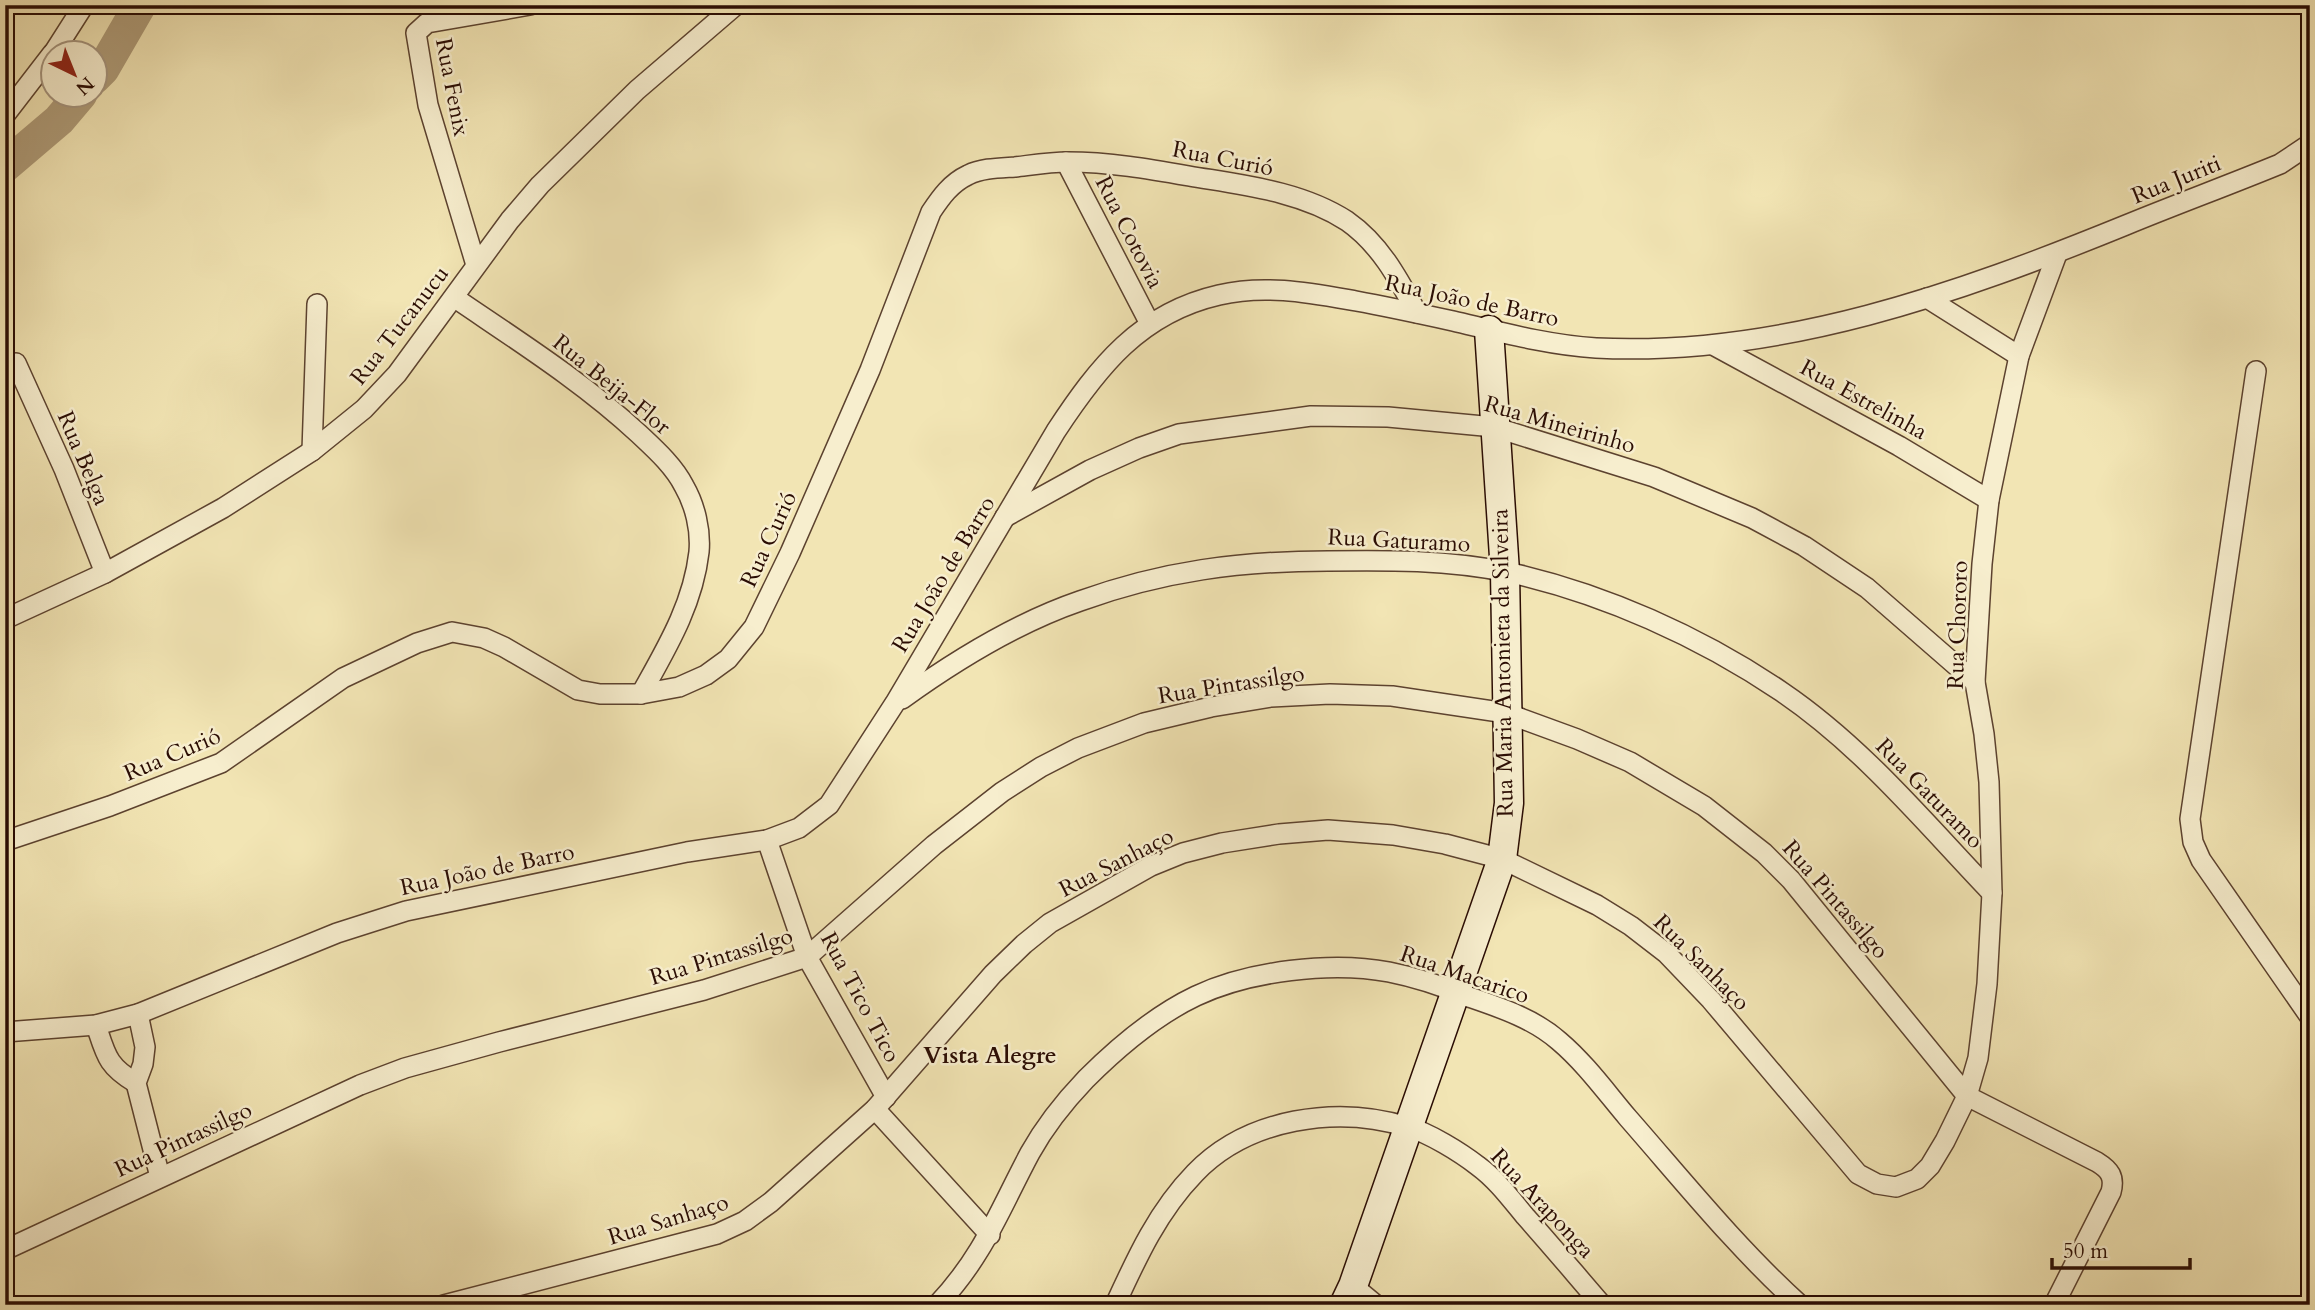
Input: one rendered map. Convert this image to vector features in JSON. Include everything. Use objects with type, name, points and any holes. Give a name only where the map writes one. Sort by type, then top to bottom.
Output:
[{"type":"street","points":[[63,38],[84,5]]},
{"type":"street","name":"Rua Fenix","points":[[476,265],[432,117],[416,33],[426,23],[530,5]]},
{"type":"street","name":"Rua Tucanucu","points":[[5,619],[105,573],[223,508],[312,451],[364,409],[397,374],[455,298],[476,265],[540,185],[637,90],[736,5]]},
{"type":"street","points":[[5,115],[38,72]]},
{"type":"street","name":"Rua Juriti","points":[[2057,254],[2253,175],[2280,163],[2310,144]]},
{"type":"street","name":"Rua Curió","points":[[5,842],[222,763],[343,678],[417,643],[452,632],[485,638],[578,690],[600,694],[641,694],[679,687],[706,675],[728,659],[754,627],[790,553],[865,382],[931,212],[944,193],[970,174],[989,169],[1066,162],[1147,168],[1287,196],[1347,221],[1378,250],[1392,268],[1417,313]]},
{"type":"street","name":"Rua Cotovia","points":[[1066,162],[1150,324]]},
{"type":"street","name":"Rua João de Barro","points":[[5,1032],[96,1025],[138,1014],[337,933],[406,911],[687,852],[767,840],[799,828],[829,805],[895,703],[1084,389],[1124,344],[1150,324],[1187,305],[1215,296],[1261,289],[1318,294],[1540,341],[1595,348],[1713,345],[1836,324],[1927,298],[2057,254]]},
{"type":"street","name":"Rua Chororo","points":[[1858,1174],[1877,1184],[1896,1187],[1917,1179],[1930,1166],[1967,1096],[1978,1058],[1983,1028],[1992,893],[1989,782],[1975,682],[1982,564],[1989,500],[2019,356],[2057,254]]},
{"type":"street","name":"Rua Beija-Flor","points":[[455,298],[574,380],[616,413],[660,454],[684,484],[697,517],[699,550],[695,574],[678,625],[641,694]]},
{"type":"street","points":[[1927,298],[2019,356]]},
{"type":"street","points":[[312,451],[317,304]]},
{"type":"street","name":"Rua Maria Antonieta da Silveira","points":[[1348,1295],[1410,1127],[1502,859],[1509,803],[1505,572],[1489,330]]},
{"type":"street","name":"Rua Estrelinha","points":[[1713,345],[1888,439],[1989,500]]},
{"type":"street","name":"Rua Belga","points":[[16,363],[64,469],[105,573]]},
{"type":"street","points":[[2256,370],[2190,819],[2193,842],[2201,860],[2310,1017]]},
{"type":"street","name":"Rua Mineirinho","points":[[1004,518],[1090,471],[1139,448],[1180,434],[1311,416],[1388,417],[1494,427],[1654,477],[1752,518],[1804,546],[1867,589],[1975,682]]},
{"type":"street","name":"Rua Gaturamo","points":[[895,703],[971,654],[1049,613],[1101,594],[1183,573],[1239,563],[1372,560],[1415,561],[1505,572],[1575,590],[1614,604],[1703,646],[1783,693],[1856,750],[1992,893]]},
{"type":"street","name":"Rua Pintassilgo","points":[[5,1250],[315,1104],[405,1068],[705,990],[807,957],[934,845],[1002,792],[1041,767],[1079,748],[1144,723],[1211,707],[1271,697],[1330,694],[1392,696],[1506,713],[1577,739],[1630,762],[1704,806],[1764,853],[1827,922],[1967,1096],[2097,1162],[2112,1175],[2111,1192],[2054,1305]]},
{"type":"street","name":"Rua Sanhaço","points":[[444,1305],[717,1234],[745,1221],[771,1202],[881,1103],[993,974],[1050,923],[1150,866],[1183,853],[1222,842],[1279,834],[1328,830],[1393,835],[1445,844],[1502,859],[1597,905],[1631,926],[1666,953],[1711,1000],[1858,1174]]},
{"type":"street","name":"Rua Tico Tico","points":[[767,840],[807,957],[881,1103],[990,1235]]},
{"type":"street","name":"Rua Macarico","points":[[937,1305],[965,1274],[990,1235],[1031,1151],[1063,1105],[1134,1035],[1197,996],[1257,977],[1322,969],[1388,972],[1456,992],[1528,1021],[1558,1040],[1745,1253],[1800,1305]]},
{"type":"street","points":[[138,1014],[145,1047],[143,1064],[136,1083],[160,1177]]},
{"type":"street","points":[[96,1025],[108,1059],[117,1072],[136,1083]]},
{"type":"street","name":"Rua Araponga","points":[[1115,1305],[1146,1239],[1169,1202],[1196,1171],[1228,1147],[1264,1129],[1303,1119],[1332,1117],[1410,1127],[1479,1166],[1501,1187],[1602,1305]]},
{"type":"street","points":[[1348,1295],[1376,1305]]},
{"type":"waterway","points":[[108,60],[140,5]]},
{"type":"waterway","points":[[5,166],[69,108]]},
{"type":"district","name":"Vista Alegre","points":[[990,1055]]}]
